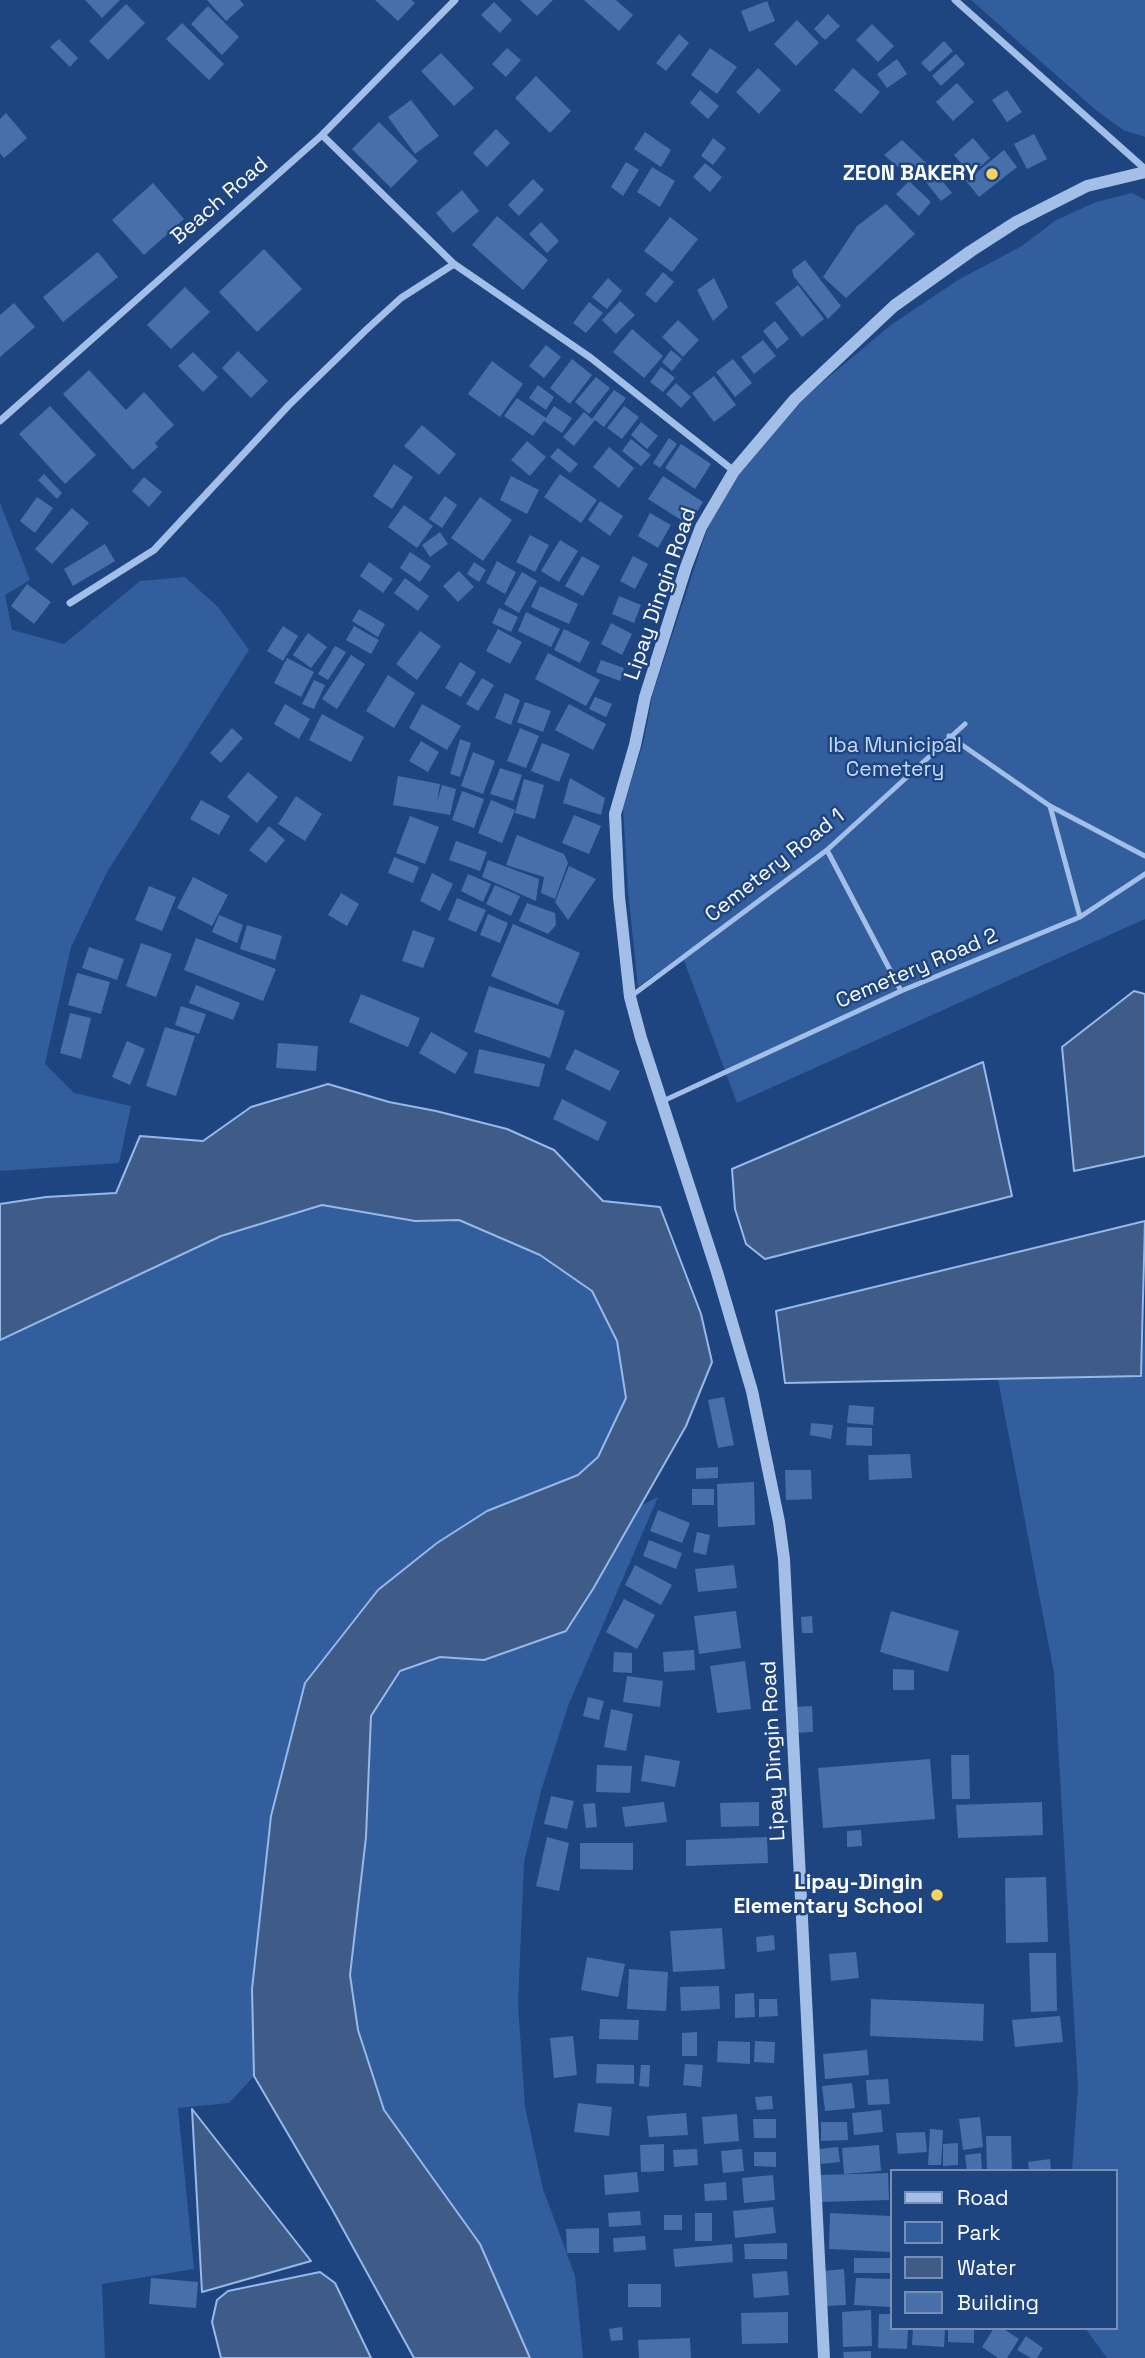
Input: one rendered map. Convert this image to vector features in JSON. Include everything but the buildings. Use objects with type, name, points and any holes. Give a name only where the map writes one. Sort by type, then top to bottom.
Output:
[{"type":"street","name":"Beach Road","points":[[0,421],[322,135],[455,0]]},
{"type":"street","points":[[955,0],[1145,170]]},
{"type":"street","points":[[322,135],[454,264],[592,358],[734,471]]},
{"type":"street","name":"Lipay Dingin Road","points":[[824,2358],[784,1559],[779,1522],[752,1391],[630,997],[619,897],[615,814],[635,745],[645,696],[686,567],[701,527],[734,471],[795,399],[894,306],[1016,222],[1087,186],[1145,170]]},
{"type":"street","points":[[70,603],[154,550],[289,405],[366,330],[401,298],[454,264]]},
{"type":"lane","name":"Cemetery Road 1","points":[[630,997],[827,849],[965,724]]},
{"type":"lane","points":[[949,736],[1050,806],[1145,856]]},
{"type":"lane","points":[[1050,806],[1080,917]]},
{"type":"lane","points":[[827,849],[901,991]]},
{"type":"lane","name":"Cemetery Road 2","points":[[663,1101],[901,991],[1080,917],[1145,874]]},
{"type":"green space","points":[[971,0],[1145,0],[1145,137],[1123,130],[1097,111]]},
{"type":"green space","name":"Iba Municipal Cemetery","points":[[1132,193],[1145,200],[1145,919],[737,1103],[682,955],[638,987],[623,808],[644,740],[653,693],[708,527],[740,471],[800,401],[891,325],[958,280],[1022,246],[1056,220],[1096,202]]},
{"type":"green space","points":[[0,503],[30,580],[5,595],[12,630],[64,644],[140,581],[185,577],[218,607],[249,650],[107,872],[71,947],[45,1064],[74,1093],[131,1106],[119,1163],[0,1171]]},
{"type":"green space","points":[[322,1205],[415,1221],[459,1220],[540,1255],[592,1291],[617,1341],[626,1399],[598,1457],[578,1475],[487,1511],[437,1543],[378,1590],[271,1816],[252,1989],[254,2076],[229,2103],[178,2108],[194,2269],[102,2284],[105,2358],[0,2358],[0,1340],[221,1236]]},
{"type":"green space","points":[[1145,1317],[1145,2358],[1107,2358],[1086,2330],[1117,2330],[1117,2169],[1072,2169],[1078,2087],[1054,1673],[998,1379],[1141,1376]]},
{"type":"green space","points":[[658,1497],[568,1706],[541,1791],[524,1862],[518,2004],[525,2107],[543,2189],[575,2276],[583,2358],[530,2358],[480,2244],[384,2110],[358,2030],[350,1975],[366,1837],[371,1716],[400,1671],[440,1657],[484,1660],[593,1589],[640,1506]]},
{"type":"water","points":[[1134,991],[1145,994],[1145,1156],[1074,1171],[1062,1047]]},
{"type":"water","points":[[983,1062],[1012,1196],[765,1259],[746,1244],[735,1209],[732,1169]]},
{"type":"water","points":[[328,1084],[389,1102],[507,1129],[554,1150],[603,1201],[660,1207],[701,1314],[712,1362],[686,1426],[566,1631],[484,1660],[440,1657],[400,1671],[371,1716],[366,1837],[350,1975],[358,2030],[384,2110],[480,2244],[530,2358],[414,2358],[332,2209],[254,2076],[252,1989],[271,1816],[305,1683],[378,1590],[437,1543],[487,1511],[578,1475],[598,1457],[626,1398],[617,1341],[592,1291],[540,1255],[459,1220],[415,1221],[322,1205],[221,1236],[0,1340],[0,1204],[46,1197],[116,1193],[140,1136],[203,1141],[251,1107]]},
{"type":"water","points":[[1145,1221],[1141,1376],[785,1383],[776,1311]]},
{"type":"water","points":[[192,2109],[311,2261],[202,2292]]},
{"type":"water","points":[[320,2272],[335,2283],[371,2358],[221,2358],[212,2322],[217,2300],[228,2291]]},
{"type":"place","name":"ZEON BAKERY","points":[[992,174]]},
{"type":"place","name":"Lipay-Dingin Elementary School","points":[[937,1895]]}]
